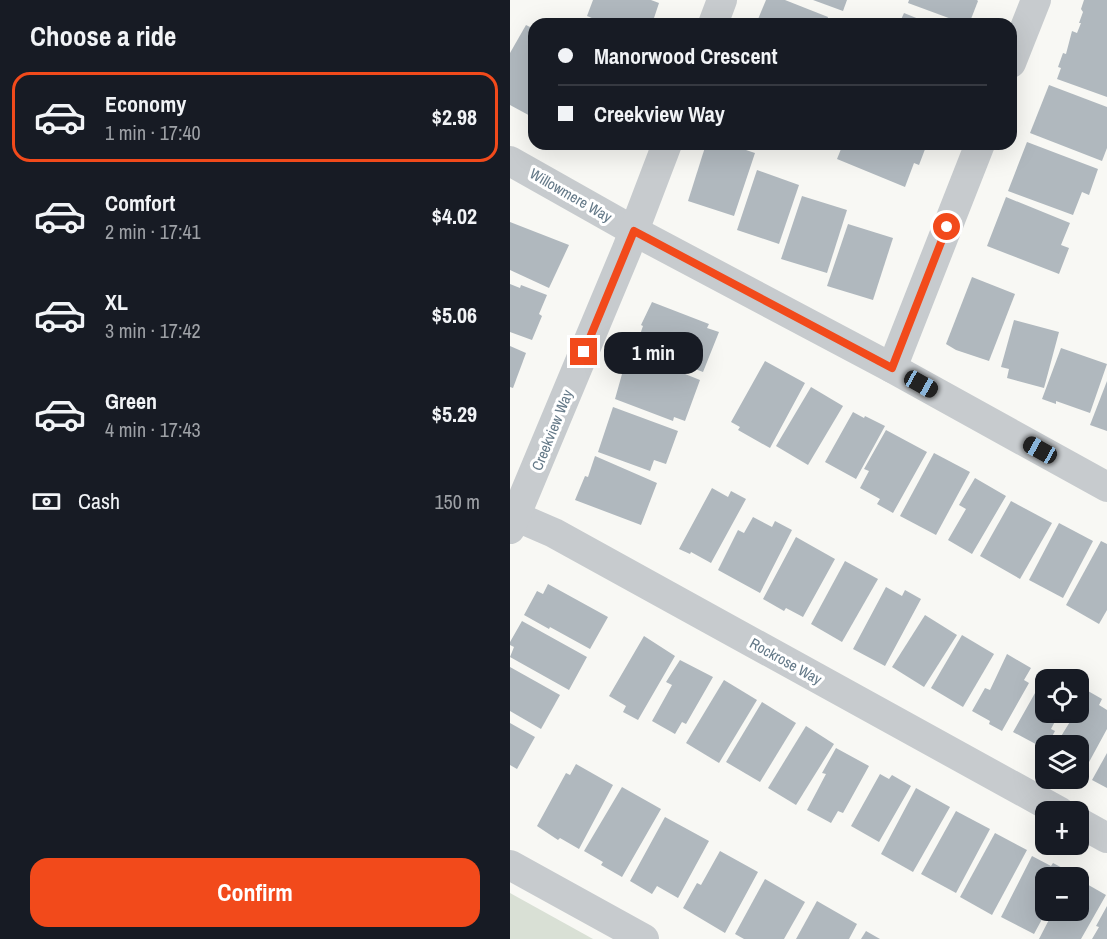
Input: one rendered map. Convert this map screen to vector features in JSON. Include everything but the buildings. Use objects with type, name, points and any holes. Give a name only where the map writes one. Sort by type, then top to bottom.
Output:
[{"type":"street","points":[[715,18],[722,0]]},
{"type":"street","points":[[1017,48],[1036,0]]},
{"type":"street","name":"Creekview Way","points":[[512,520],[634,231],[665,150]]},
{"type":"street","points":[[892,368],[978,150]]},
{"type":"street","name":"Willowmere Way","points":[[510,161],[634,231],[892,368],[1107,487]]},
{"type":"street","name":"Rockrose Way","points":[[512,520],[554,533],[1040,801]]},
{"type":"street","points":[[1089,828],[1107,837]]},
{"type":"street","points":[[510,865],[644,939]]},
{"type":"shaded area","points":[[510,893],[593,939],[510,939]]},
{"type":"route","points":[[584,352],[634,231],[892,368],[947,227]]}]
